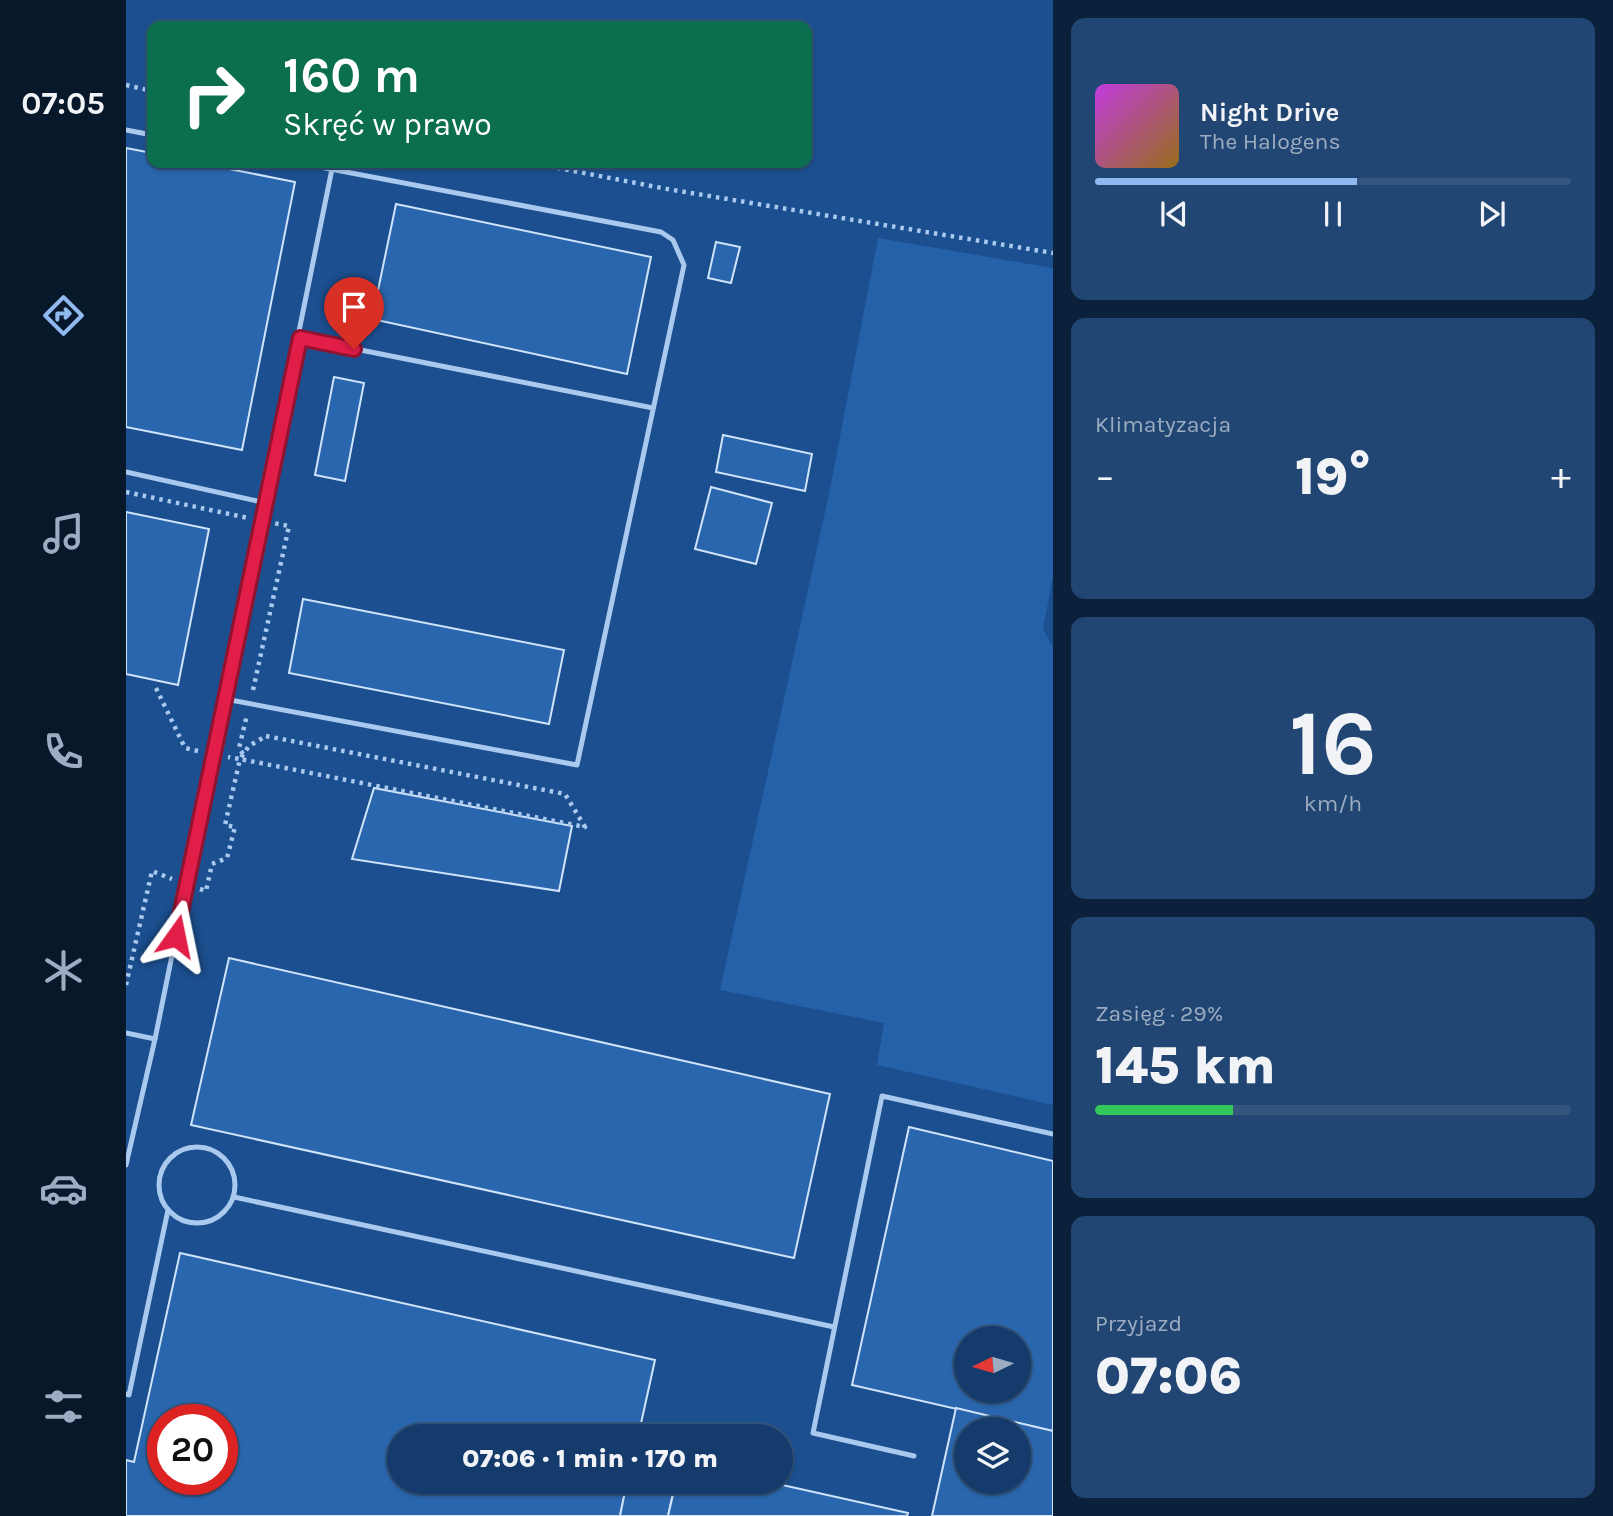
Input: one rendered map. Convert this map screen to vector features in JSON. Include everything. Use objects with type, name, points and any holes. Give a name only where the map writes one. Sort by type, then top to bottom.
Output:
[{"type":"lane","points":[[126,130],[147,134]]},
{"type":"lane","points":[[225,699],[577,765],[684,265],[673,240],[661,232],[326,168]]},
{"type":"lane","points":[[126,1165],[155,1039],[266,503],[332,169]]},
{"type":"lane","points":[[300,338],[653,408]]},
{"type":"lane","points":[[126,472],[266,503]]},
{"type":"lane","points":[[126,1033],[155,1039]]},
{"type":"lane","points":[[914,1456],[813,1433],[882,1096],[1053,1134]]},
{"type":"lane","points":[[195,1146],[218,1152],[227,1160],[236,1184],[234,1197],[227,1209],[205,1223],[179,1219],[168,1210],[162,1199],[160,1175],[173,1155],[195,1146]]},
{"type":"lane","points":[[234,1197],[834,1327]]},
{"type":"lane","points":[[126,1394],[129,1395],[168,1210]]},
{"type":"path","points":[[126,85],[147,89]]},
{"type":"path","points":[[558,168],[667,189],[1053,253]]},
{"type":"path","points":[[266,736],[565,794],[585,827],[475,803],[240,759],[249,746],[266,736]]},
{"type":"shaded area","points":[[878,238],[1053,268],[1053,577],[1043,629],[1053,647],[1053,1105],[877,1065],[884,1023],[720,990],[829,494]]},
{"type":"building","points":[[126,148],[147,152],[147,168],[224,168],[295,182],[242,450],[126,427]]},
{"type":"building","points":[[396,204],[651,257],[627,374],[372,319]]},
{"type":"building","points":[[716,242],[740,247],[731,283],[708,278]]},
{"type":"building","points":[[334,377],[364,383],[345,481],[315,475]]},
{"type":"building","points":[[723,435],[812,454],[805,491],[716,472]]},
{"type":"building","points":[[711,487],[772,503],[756,564],[695,549]]},
{"type":"building","points":[[126,512],[209,529],[178,685],[126,674]]},
{"type":"building","points":[[303,599],[564,650],[549,724],[289,673]]},
{"type":"building","points":[[374,788],[572,826],[559,891],[352,859]]},
{"type":"building","points":[[229,958],[830,1094],[794,1258],[191,1125]]},
{"type":"building","points":[[909,1127],[1053,1161],[1053,1431],[1031,1426],[1031,1417],[992,1417],[852,1385]]},
{"type":"building","points":[[180,1253],[655,1360],[641,1424],[387,1424],[387,1494],[625,1494],[620,1516],[126,1516],[126,1460],[134,1462]]},
{"type":"building","points":[[956,1408],[994,1417],[954,1417]]},
{"type":"building","points":[[954,1417],[954,1494],[1031,1494],[1031,1426],[1053,1431],[1053,1516],[932,1516]]},
{"type":"building","points":[[793,1487],[908,1513],[907,1516],[668,1516],[673,1494],[793,1494]]},
{"type":"building","points":[[625,1494],[673,1494],[668,1516],[620,1516]]},
{"type":"route","points":[[176,936],[300,338],[354,349]]}]
